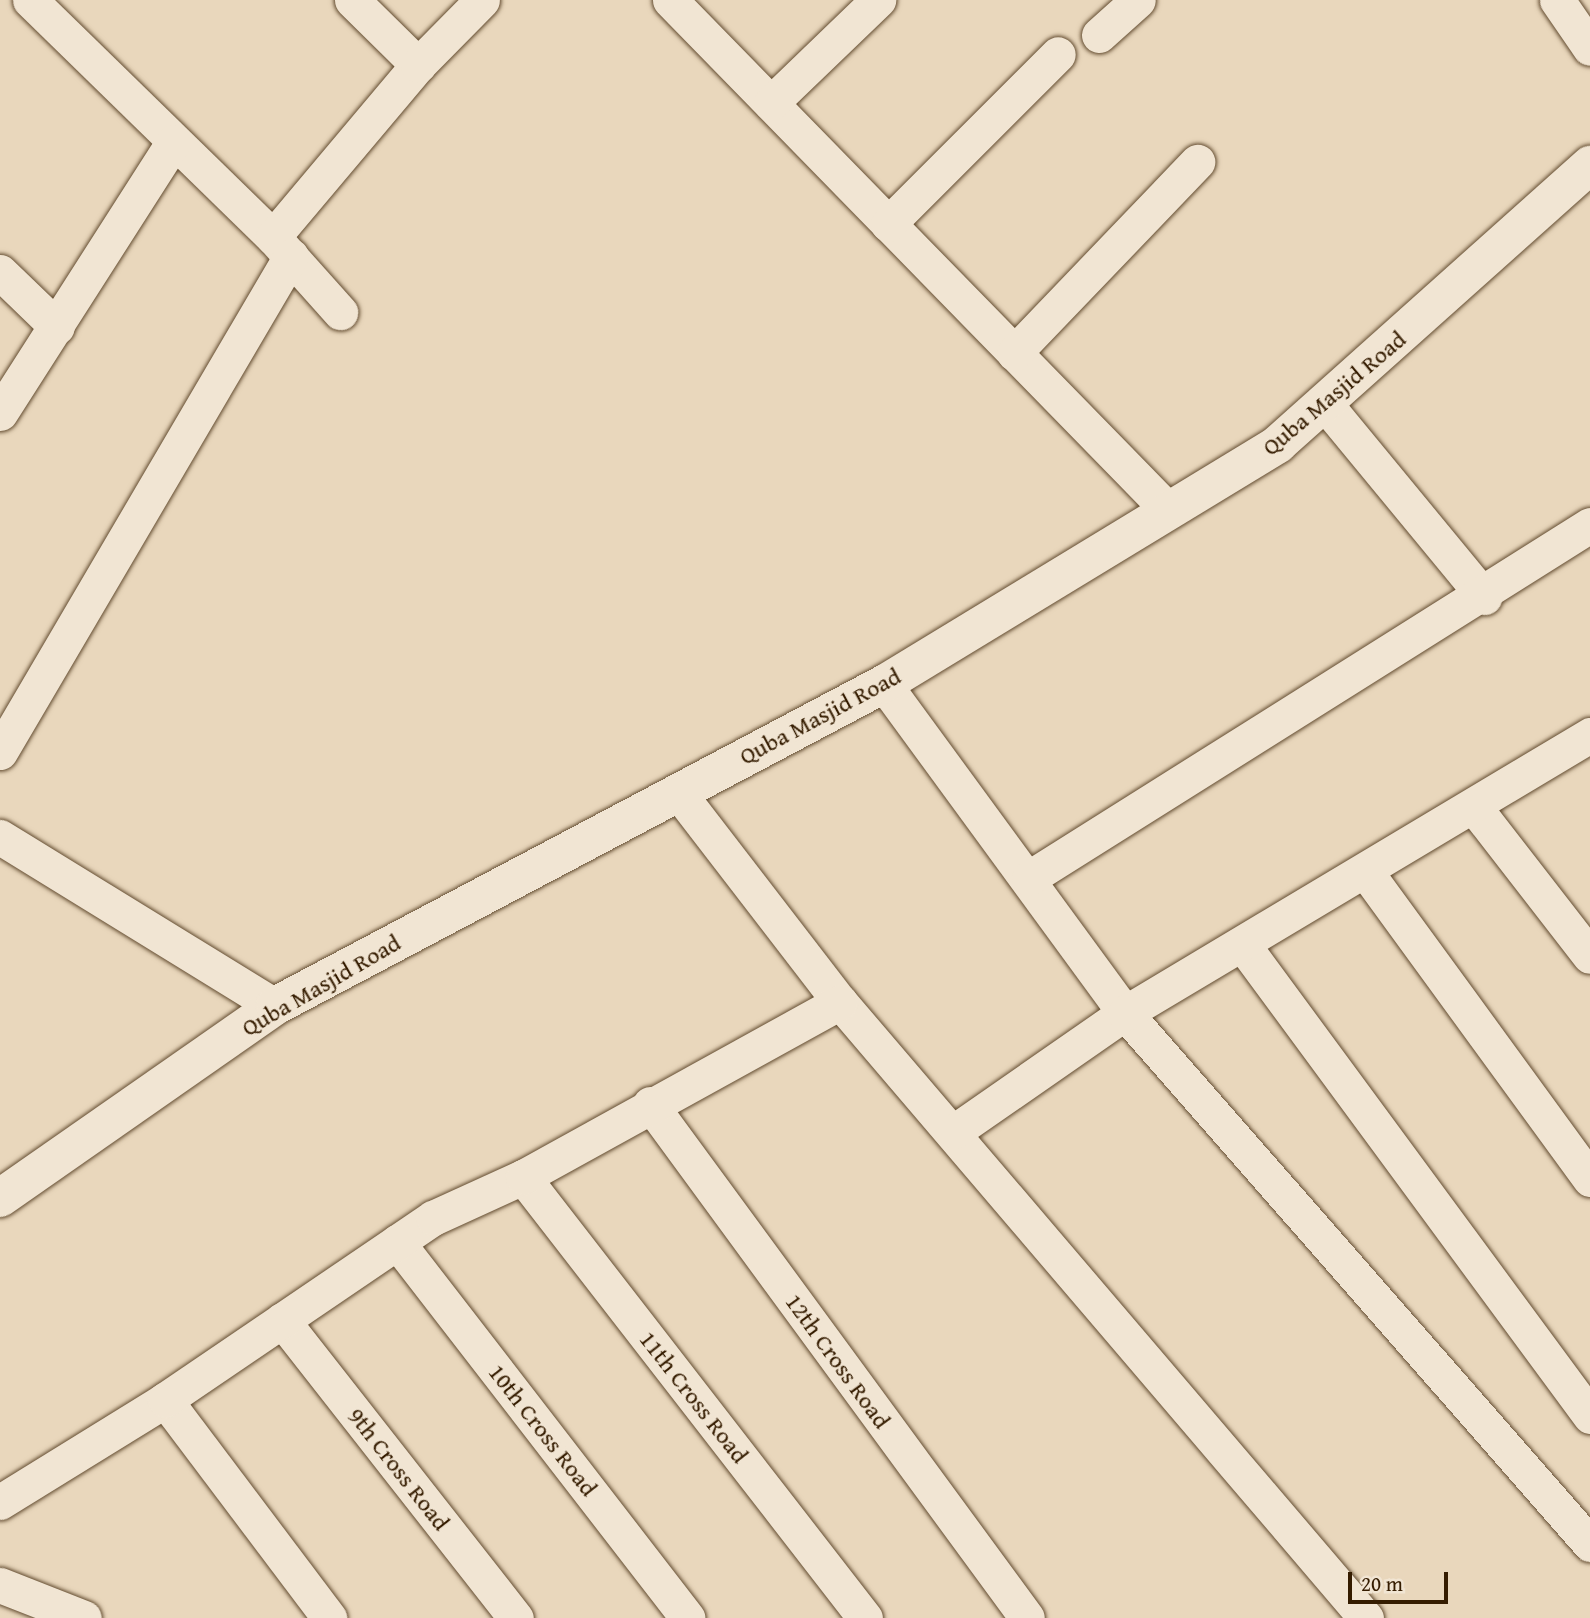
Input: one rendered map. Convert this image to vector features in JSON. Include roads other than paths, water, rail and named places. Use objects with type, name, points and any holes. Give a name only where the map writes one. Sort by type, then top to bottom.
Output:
[{"type":"street","points":[[30,0],[173,143],[282,246],[340,312]]},
{"type":"street","points":[[352,0],[418,65]]},
{"type":"street","points":[[0,752],[282,246],[418,65],[482,0]]},
{"type":"street","points":[[670,0],[1168,510]]},
{"type":"street","points":[[771,103],[878,0]]},
{"type":"street","points":[[1099,35],[1138,0]]},
{"type":"street","points":[[1557,0],[1590,48]]},
{"type":"street","points":[[888,224],[1058,54]]},
{"type":"street","points":[[0,413],[173,143]]},
{"type":"street","points":[[1014,353],[1197,162]]},
{"type":"street","name":"Quba Masjid Road","points":[[0,1198],[275,1006],[884,684],[1278,444],[1326,405],[1590,165]]},
{"type":"street","points":[[0,272],[57,327]]},
{"type":"street","points":[[1326,405],[1484,597]]},
{"type":"street","points":[[1029,878],[1484,597],[1590,525]]},
{"type":"street","points":[[884,684],[1029,878],[1125,1013],[1590,1544]]},
{"type":"street","points":[[955,1131],[1125,1013],[1475,808],[1590,735]]},
{"type":"street","points":[[678,792],[840,1002],[955,1131],[1366,1618]]},
{"type":"street","points":[[1475,808],[1590,956]]},
{"type":"street","points":[[5,848],[275,1006]]},
{"type":"street","points":[[1366,872],[1590,1179]]},
{"type":"street","points":[[1242,945],[1590,1416]]},
{"type":"street","points":[[0,1502],[165,1400],[433,1218],[523,1177],[650,1104],[840,1002]]},
{"type":"street","name":"12th Cross Road","points":[[650,1104],[1027,1618]]},
{"type":"street","name":"11th Cross Road","points":[[523,1177],[865,1618]]},
{"type":"street","name":"10th Cross Road","points":[[397,1242],[688,1618]]},
{"type":"street","name":"9th Cross Road","points":[[282,1320],[516,1618]]},
{"type":"street","points":[[165,1400],[329,1618]]},
{"type":"street","points":[[0,1585],[84,1618]]}]
